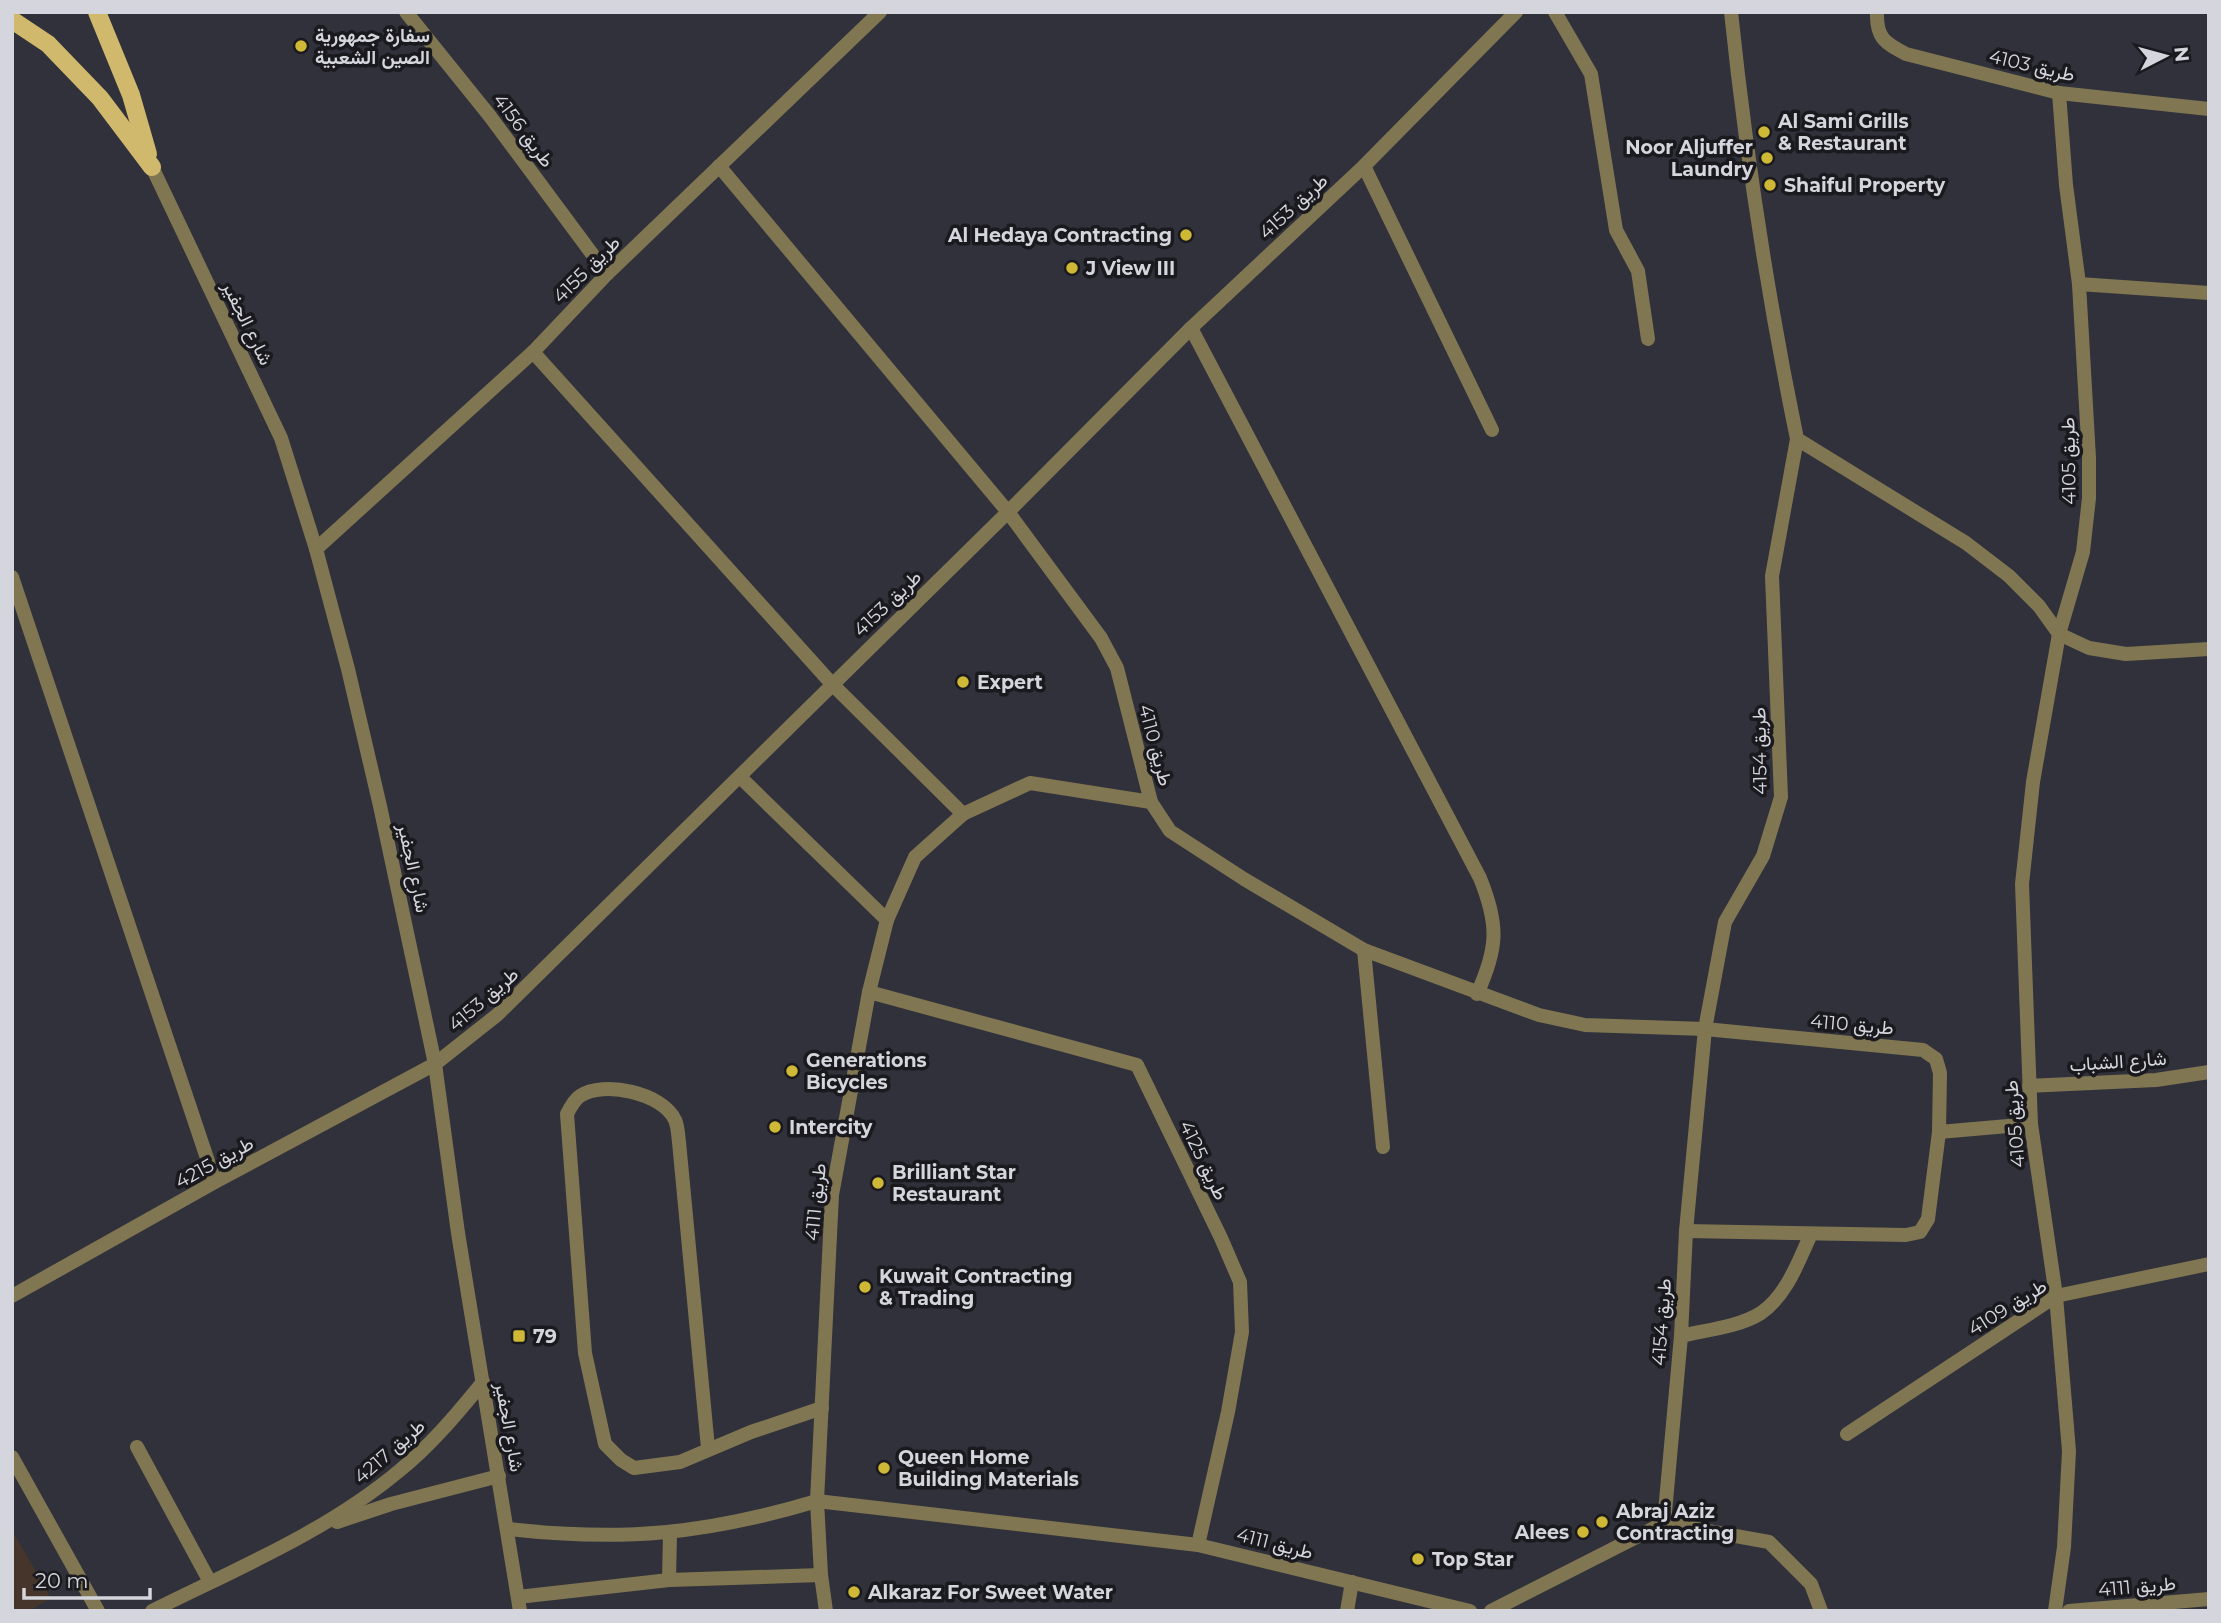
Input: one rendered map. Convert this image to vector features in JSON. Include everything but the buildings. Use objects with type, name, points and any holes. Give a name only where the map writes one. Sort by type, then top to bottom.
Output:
[{"type":"main road","points":[[97,12],[131,95],[152,167]]},
{"type":"main road","points":[[12,20],[48,44],[100,98],[152,167]]},
{"type":"street","name":"طريق 4156","points":[[406,12],[489,115],[607,275]]},
{"type":"street","name":"طريق 4155","points":[[316,549],[533,352],[607,275],[880,12]]},
{"type":"street","name":"طريق 4153","points":[[435,1064],[497,1015],[1191,328],[1364,166],[1516,12]]},
{"type":"street","points":[[1555,12],[1591,74],[1616,230],[1638,271],[1648,339]]},
{"type":"street","name":"طريق 4154","points":[[1664,1523],[1681,1336],[1686,1231],[1705,1029],[1725,922],[1763,856],[1782,797],[1772,576],[1797,439],[1778,347],[1737,70],[1731,12]]},
{"type":"street","name":"طريق 4103","points":[[1877,12],[1876,28],[1887,44],[1906,54],[2059,93],[2209,109]]},
{"type":"street","name":"طريق 4105","points":[[2055,1611],[2064,1547],[2069,1451],[2056,1296],[2031,1124],[2022,884],[2033,782],[2059,634],[2083,552],[2089,498],[2079,284],[2066,185],[2059,93]]},
{"type":"street","name":"طريق 4110","points":[[719,166],[1008,512],[1101,638],[1117,668],[1151,802],[1170,831],[1364,950],[1539,1015],[1585,1025],[1705,1029],[1923,1050],[1936,1059],[1940,1073],[1939,1132],[1928,1219],[1920,1232],[1906,1235],[1686,1231]]},
{"type":"street","points":[[1364,166],[1492,430]]},
{"type":"street","name":"شارع الجفير","points":[[152,167],[281,438],[316,549],[380,806],[435,1064],[458,1233],[519,1604]]},
{"type":"street","points":[[2079,284],[2209,293]]},
{"type":"street","points":[[1191,328],[1480,878],[1491,906],[1494,936],[1489,966],[1477,994]]},
{"type":"street","points":[[533,352],[832,684],[963,814]]},
{"type":"street","points":[[1797,439],[1966,543],[2009,576],[2039,606],[2059,634],[2089,648],[2126,654],[2209,649]]},
{"type":"street","points":[[12,577],[215,1182]]},
{"type":"street","points":[[740,777],[887,920]]},
{"type":"street","name":"طريق 4111","points":[[821,1575],[817,1501],[831,1195],[869,992],[887,920],[915,857],[963,814],[1030,783],[1151,802]]},
{"type":"street","points":[[1364,950],[1383,1147]]},
{"type":"street","name":"طريق 4125","points":[[869,992],[1137,1065],[1240,1282],[1242,1332],[1228,1412],[1198,1545]]},
{"type":"street","name":"طريق 4215","points":[[12,1296],[215,1182],[435,1064]]},
{"type":"street","name":"شارع الشباب","points":[[2029,1086],[2156,1080],[2209,1072]]},
{"type":"street","points":[[709,1448],[675,1119],[659,1101],[620,1089],[594,1089],[578,1097],[567,1114],[585,1353],[606,1444],[621,1460],[634,1468],[680,1462],[709,1448],[822,1408]]},
{"type":"street","points":[[1939,1132],[2031,1124]]},
{"type":"street","points":[[1681,1336],[1742,1321],[1760,1313],[1778,1297],[1791,1278],[1811,1234]]},
{"type":"street","name":"طريق 4109","points":[[1847,1434],[2056,1296],[2209,1264]]},
{"type":"street","name":"طريق 4217","points":[[152,1611],[307,1533],[354,1505],[398,1472],[429,1444],[483,1382]]},
{"type":"street","points":[[137,1447],[210,1581]]},
{"type":"street","points":[[12,1457],[98,1611]]},
{"type":"street","name":"طريق 4217","points":[[307,1533],[391,1504],[499,1476]]},
{"type":"street","name":"طريق 4111","points":[[508,1529],[562,1535],[670,1533],[757,1518],[817,1501],[1198,1545],[1470,1611]]},
{"type":"street","points":[[1491,1611],[1664,1523],[1769,1542],[1811,1584],[1821,1611]]},
{"type":"street","points":[[669,1580],[670,1533]]},
{"type":"street","points":[[519,1604],[669,1580],[821,1575],[826,1611]]},
{"type":"street","points":[[1347,1611],[1352,1582]]},
{"type":"street","name":"طريق 4111","points":[[2068,1611],[2209,1599]]},
{"type":"shaded area","points":[[12,1530],[51,1598],[29,1611],[12,1611]]},
{"type":"place","name":"سفارة جمهورية الصين الشعبية","points":[[301,46]]},
{"type":"place","name":"Al Sami Grills & Restaurant","points":[[1764,132]]},
{"type":"place","name":"Noor Aljuffer Laundry","points":[[1767,158]]},
{"type":"place","name":"Shaiful Property","points":[[1770,185]]},
{"type":"place","name":"Al Hedaya Contracting","points":[[1186,235]]},
{"type":"place","name":"J View III","points":[[1072,268]]},
{"type":"place","name":"Expert","points":[[963,682]]},
{"type":"place","name":"Generations Bicycles","points":[[792,1071]]},
{"type":"place","name":"Intercity","points":[[775,1127]]},
{"type":"place","name":"Brilliant Star Restaurant","points":[[878,1183]]},
{"type":"place","name":"Kuwait Contracting & Trading","points":[[865,1287]]},
{"type":"place","name":"79","points":[[519,1336]]},
{"type":"place","name":"Queen Home Building Materials","points":[[884,1468]]},
{"type":"place","name":"Abraj Aziz Contracting","points":[[1602,1522]]},
{"type":"place","name":"Alees","points":[[1583,1532]]},
{"type":"place","name":"Top Star","points":[[1418,1559]]},
{"type":"place","name":"Alkaraz For Sweet Water","points":[[854,1592]]}]
